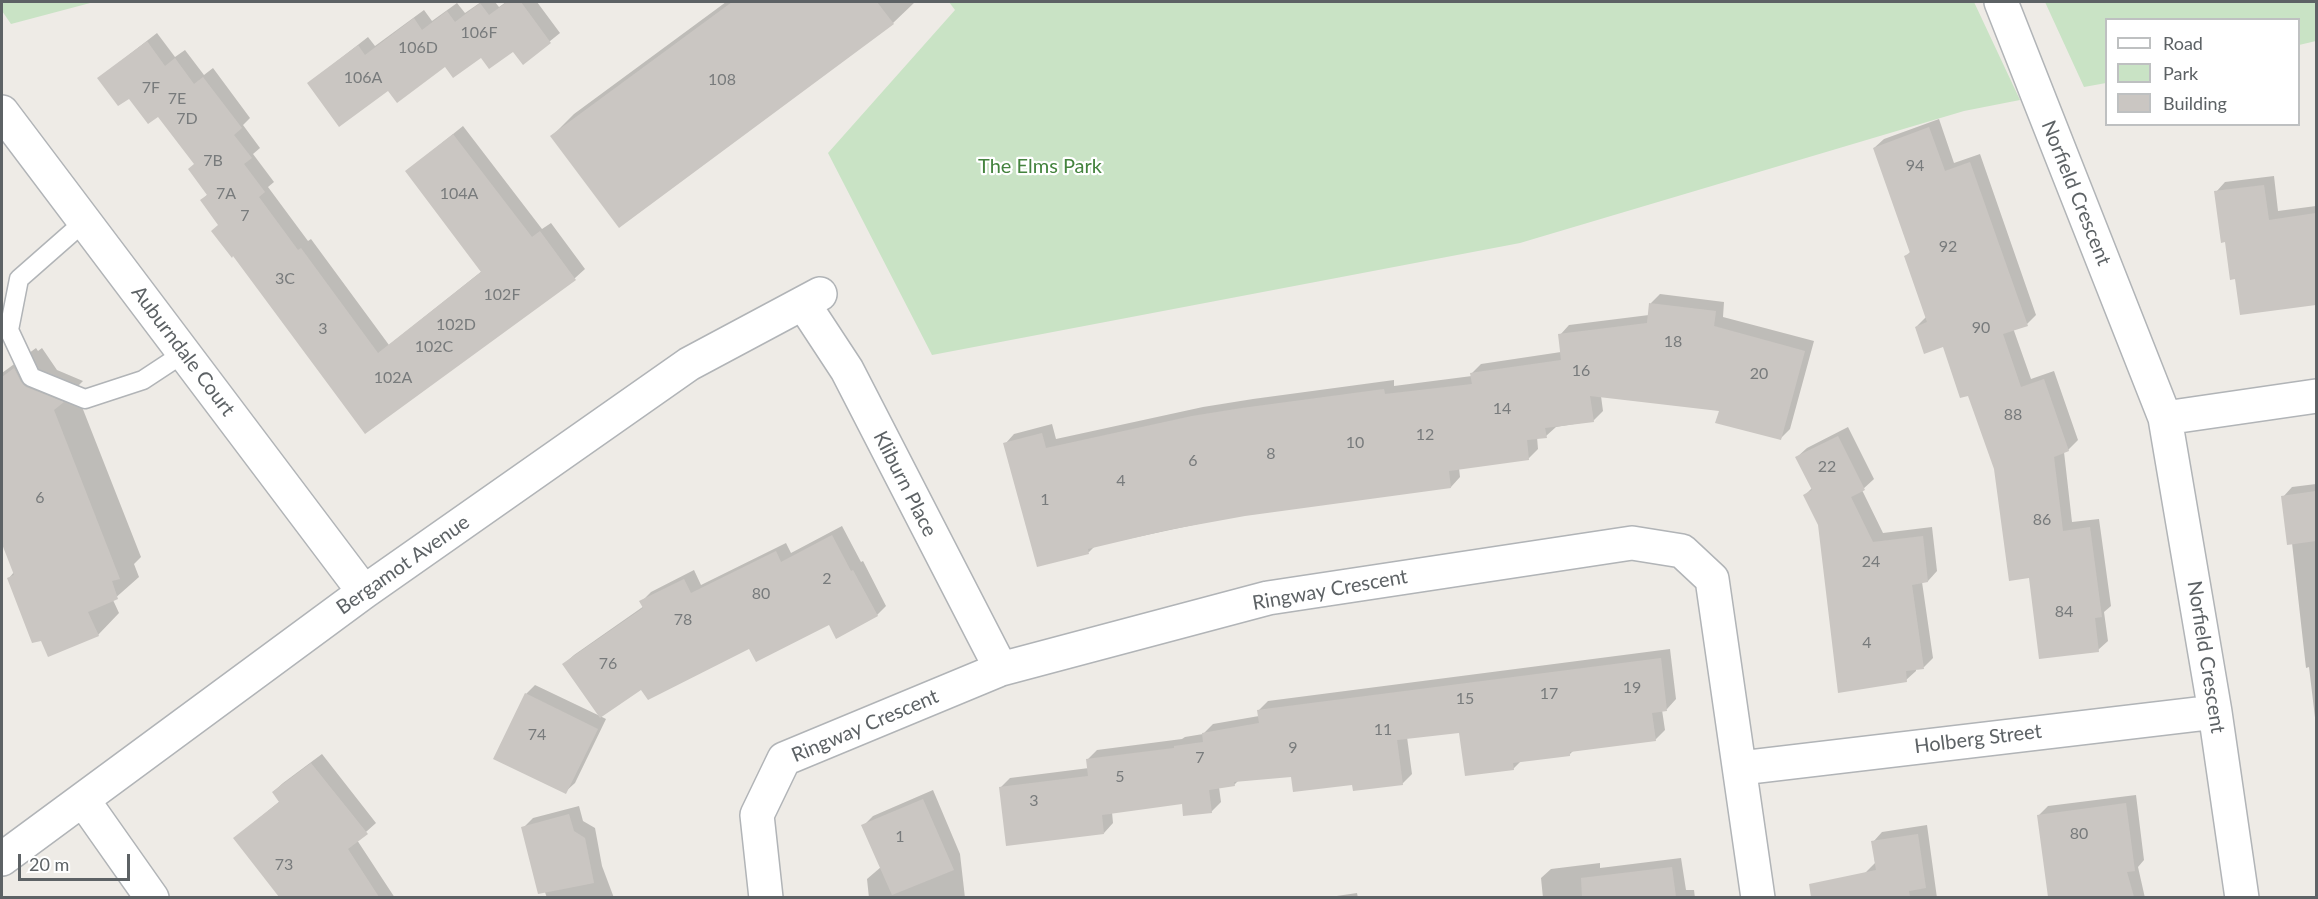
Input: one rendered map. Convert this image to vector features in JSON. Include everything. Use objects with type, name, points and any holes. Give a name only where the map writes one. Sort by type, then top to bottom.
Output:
[{"type":"street","name":"Norfield Crescent","points":[[2001,2],[2165,418],[2215,712],[2242,897]]},
{"type":"street","name":"Auburndale Court","points":[[2,112],[364,592]]},
{"type":"street","name":"Bergamot Avenue","points":[[2,859],[364,592],[689,364],[811,298]]},
{"type":"street","name":"Kliburn Place","points":[[811,298],[1001,669]]},
{"type":"street","points":[[2165,418],[2316,396]]},
{"type":"street","name":"Ringway Crescent","points":[[766,897],[757,815],[784,759],[1001,669],[1268,598],[1632,543],[1682,551],[1712,579],[1758,897]]},
{"type":"street","name":"Holberg Street","points":[[1741,768],[2215,712]]},
{"type":"street","points":[[83,800],[152,897]]},
{"type":"lane","points":[[85,221],[19,279],[9,330],[31,377],[85,399],[143,380],[184,353]]},
{"type":"green space","points":[[2,2],[94,2],[11,24],[2,11]]},
{"type":"green space","name":"The Elms Park","points":[[949,2],[1974,2],[2020,100],[1964,111],[1520,243],[932,355],[828,153],[955,10]]},
{"type":"green space","points":[[2045,2],[2316,2],[2316,41],[2300,45],[2300,18],[2105,18],[2105,83],[2084,87]]},
{"type":"building","points":[[507,2],[521,2],[551,43],[523,65],[513,52],[489,69],[481,58],[453,78],[445,67],[397,103],[388,91],[339,127],[307,83],[358,45],[365,55],[414,18],[422,30],[447,11],[455,22],[480,3],[489,15]]},
{"type":"building","points":[[732,2],[877,2],[894,24],[619,228],[550,136]]},
{"type":"building","points":[[147,41],[165,66],[175,58],[194,84],[203,77],[242,128],[234,135],[252,158],[244,164],[265,192],[259,197],[298,250],[301,248],[378,353],[481,272],[405,171],[453,134],[532,237],[540,231],[576,280],[365,434],[233,256],[232,258],[211,231],[218,225],[200,200],[207,195],[188,169],[194,164],[158,117],[148,124],[129,99],[118,106],[97,78]]},
{"type":"building","points":[[1929,127],[1945,171],[1970,162],[2028,326],[2003,334],[2021,387],[2044,379],[2069,451],[2054,457],[2063,531],[2090,527],[2102,617],[2095,618],[2099,652],[2039,659],[2029,578],[2009,581],[1994,469],[1968,396],[1960,398],[1943,347],[1924,354],[1915,327],[1927,322],[1904,256],[1910,253],[1873,148]]},
{"type":"building","points":[[2264,185],[2269,220],[2316,213],[2316,305],[2240,315],[2235,279],[2230,280],[2225,242],[2221,243],[2214,191]]},
{"type":"building","points":[[1649,303],[1716,311],[1714,326],[1805,351],[1781,440],[1715,423],[1719,411],[1590,396],[1594,422],[1545,428],[1547,438],[1527,440],[1529,460],[1449,471],[1451,488],[1245,516],[1168,530],[1088,549],[1089,554],[1037,567],[1003,443],[1042,433],[1046,448],[1192,416],[1242,408],[1384,389],[1385,394],[1472,384],[1470,373],[1561,360],[1558,334],[1647,323]]},
{"type":"building","points":[[14,368],[26,387],[64,402],[54,410],[120,579],[112,581],[118,599],[88,612],[99,636],[48,657],[41,641],[32,643],[7,578],[14,575],[2,544],[2,377]]},
{"type":"building","points":[[1838,436],[1865,490],[1851,497],[1873,542],[1923,536],[1928,582],[1912,585],[1924,669],[1906,671],[1907,682],[1838,693],[1818,525],[1803,495],[1812,490],[1795,457]]},
{"type":"building","points":[[2316,491],[2316,541],[2287,545],[2281,496]]},
{"type":"building","points":[[832,535],[878,616],[836,639],[829,625],[756,662],[749,649],[648,700],[641,690],[600,718],[562,664],[643,608],[639,601],[684,579],[691,593],[776,551],[781,562]]},
{"type":"building","points":[[1661,658],[1667,711],[1652,713],[1656,741],[1570,752],[1570,756],[1513,763],[1514,770],[1465,776],[1459,733],[1397,740],[1403,785],[1353,791],[1352,785],[1293,792],[1291,777],[1234,782],[1235,786],[1209,790],[1212,813],[1183,816],[1182,804],[1102,815],[1104,834],[1006,846],[999,787],[1088,776],[1086,759],[1203,742],[1202,733],[1259,723],[1257,710]]},
{"type":"building","points":[[525,693],[598,729],[566,794],[493,759]]},
{"type":"building","points":[[311,763],[368,834],[348,849],[379,897],[279,897],[233,838],[279,802],[272,792]]},
{"type":"building","points":[[923,799],[954,870],[892,895],[861,825]]},
{"type":"building","points":[[2126,803],[2135,871],[2127,872],[2134,897],[2048,897],[2037,815]]},
{"type":"building","points":[[569,814],[574,831],[585,838],[594,883],[538,894],[521,827]]},
{"type":"building","points":[[1918,834],[1926,888],[1909,891],[1910,897],[1811,897],[1809,884],[1876,870],[1871,841]]},
{"type":"building","points":[[1672,867],[1676,897],[1582,897],[1581,878]]}]
